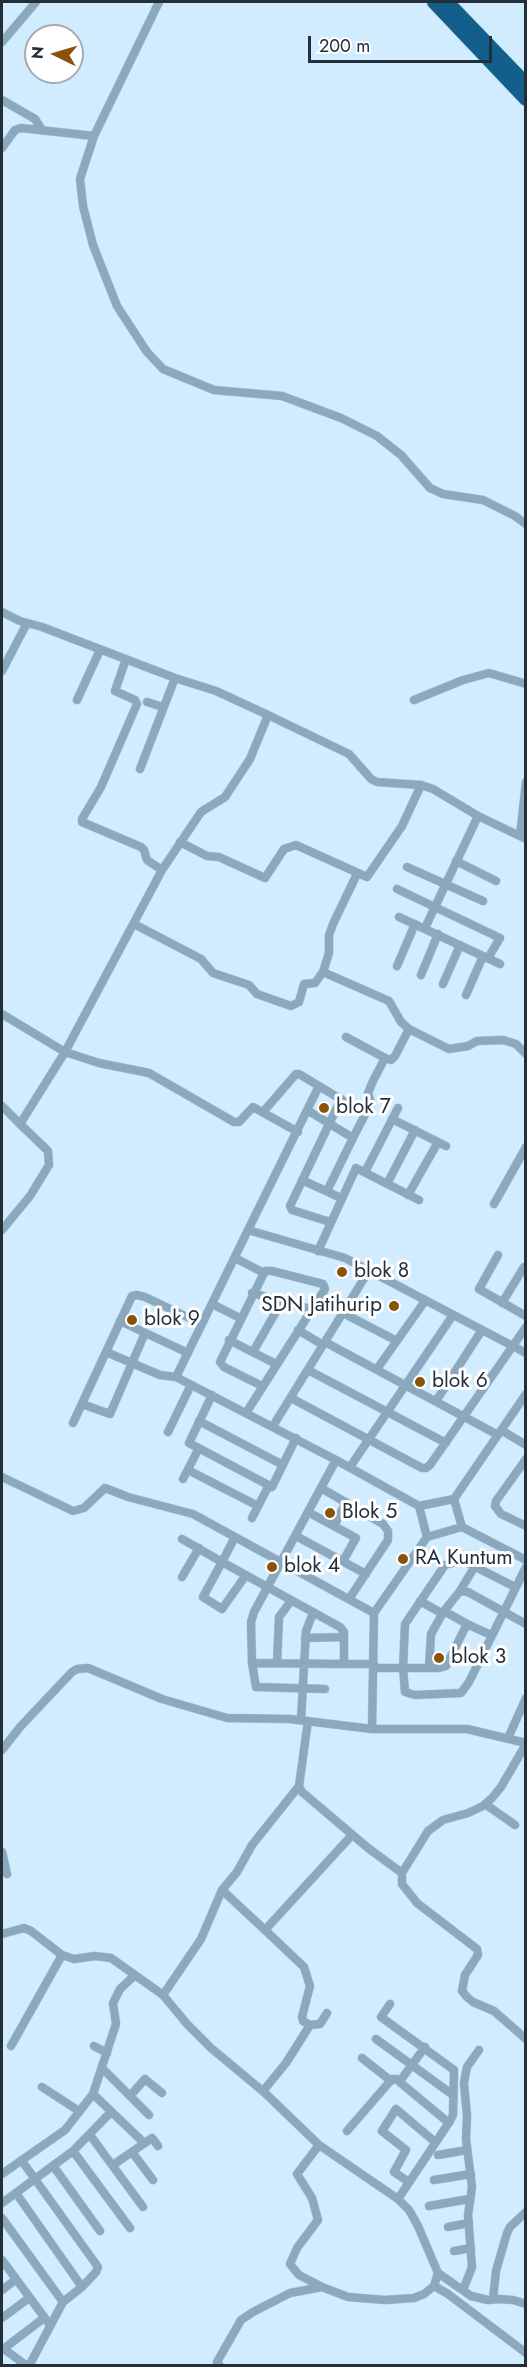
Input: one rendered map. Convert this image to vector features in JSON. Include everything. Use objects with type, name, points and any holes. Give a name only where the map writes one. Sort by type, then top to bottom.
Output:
[{"type":"highway","points":[[434,2],[525,99]]},
{"type":"highway","points":[[447,2],[525,84]]},
{"type":"street","points":[[2,42],[36,2]]},
{"type":"street","points":[[159,2],[93,136],[80,179],[83,206],[93,244],[117,306],[147,352],[163,369],[214,390],[282,396],[341,418],[377,436],[400,455],[430,488],[443,494],[483,500],[515,516],[525,524]]},
{"type":"street","points":[[2,100],[35,119],[42,130]]},
{"type":"street","points":[[2,148],[15,130],[21,128],[93,136]]},
{"type":"street","points":[[2,612],[175,678],[216,691],[349,754],[370,779],[377,782],[421,785],[448,796],[478,816],[523,838],[525,782]]},
{"type":"street","points":[[2,672],[27,623]]},
{"type":"street","points":[[77,700],[100,650]]},
{"type":"street","points":[[126,659],[115,691],[135,700],[137,704],[101,787],[82,822],[141,847],[147,860],[162,870]]},
{"type":"street","points":[[414,700],[463,680],[489,673],[525,684]]},
{"type":"street","points":[[140,769],[175,678]]},
{"type":"street","points":[[147,702],[163,707]]},
{"type":"street","points":[[20,1124],[65,1052],[162,870],[201,812],[225,797],[250,759],[268,715]]},
{"type":"street","points":[[180,842],[207,856],[219,857],[265,878],[284,849],[296,845],[365,878],[369,877],[402,826],[421,785]]},
{"type":"street","points":[[425,928],[478,816]]},
{"type":"street","points":[[456,861],[496,881]]},
{"type":"street","points":[[407,867],[483,901]]},
{"type":"street","points":[[134,924],[201,959],[213,973],[242,982],[249,985],[256,994],[291,1006],[299,1002],[304,984],[315,983],[323,972],[329,953],[329,935],[357,874]]},
{"type":"street","points":[[397,889],[500,938],[486,957],[466,995]]},
{"type":"street","points":[[399,917],[500,964]]},
{"type":"street","points":[[397,966],[415,924]]},
{"type":"street","points":[[421,975],[438,934]]},
{"type":"street","points":[[443,984],[460,945]]},
{"type":"street","points":[[323,972],[389,1001],[401,1022],[409,1029],[450,1049],[468,1046],[477,1041],[503,1040],[516,1044],[525,1054]]},
{"type":"street","points":[[2,1014],[65,1052],[99,1063],[149,1073],[234,1122],[239,1122],[253,1107],[298,1132]]},
{"type":"street","points":[[346,1037],[385,1058],[392,1059],[409,1029]]},
{"type":"street","points":[[327,1191],[371,1103],[368,1090],[385,1058]]},
{"type":"street","points":[[263,1112],[296,1074],[365,1114]]},
{"type":"street","points":[[176,1377],[319,1086]]},
{"type":"street","points":[[330,1222],[290,1209],[341,1099]]},
{"type":"street","points":[[2,1106],[48,1151],[50,1158],[47,1169],[30,1196],[2,1230]]},
{"type":"street","points":[[365,1172],[398,1108]]},
{"type":"street","points":[[308,1110],[353,1138]]},
{"type":"street","points":[[392,1119],[442,1144],[408,1195]]},
{"type":"street","points":[[387,1184],[415,1130]]},
{"type":"street","points":[[495,1204],[525,1147]]},
{"type":"street","points":[[342,1160],[419,1200]]},
{"type":"street","points":[[318,1251],[356,1168]]},
{"type":"street","points":[[302,1180],[341,1198]]},
{"type":"street","points":[[248,1230],[345,1258],[525,1353]]},
{"type":"street","points":[[498,1255],[479,1289],[525,1316]]},
{"type":"street","points":[[235,1258],[264,1273],[272,1271],[324,1284],[325,1289],[246,1413]]},
{"type":"street","points":[[502,1303],[524,1267]]},
{"type":"street","points":[[273,1426],[368,1272]]},
{"type":"street","points":[[262,1386],[221,1365],[221,1357],[264,1273]]},
{"type":"street","points":[[252,1293],[311,1309]]},
{"type":"street","points":[[73,1424],[130,1298],[135,1294],[202,1324]]},
{"type":"street","points":[[253,1352],[282,1301]]},
{"type":"street","points":[[377,1369],[424,1301]]},
{"type":"street","points":[[212,1304],[240,1318]]},
{"type":"street","points":[[343,1313],[397,1341]]},
{"type":"street","points":[[350,1467],[453,1316]]},
{"type":"street","points":[[120,1321],[188,1353]]},
{"type":"street","points":[[291,1398],[422,1468],[430,1465],[525,1327]]},
{"type":"street","points":[[298,1330],[377,1369],[464,1417],[525,1445]]},
{"type":"street","points":[[436,1401],[482,1330]]},
{"type":"street","points":[[82,1404],[110,1414],[145,1333]]},
{"type":"street","points":[[229,1341],[276,1364]]},
{"type":"street","points":[[106,1352],[160,1375],[176,1377],[296,1438],[419,1506],[454,1499],[525,1394]]},
{"type":"street","points":[[308,1370],[446,1443]]},
{"type":"street","points":[[168,1432],[191,1385]]},
{"type":"street","points":[[212,1395],[189,1443],[268,1485],[272,1487],[296,1438]]},
{"type":"street","points":[[199,1421],[283,1465]]},
{"type":"street","points":[[183,1479],[199,1449]]},
{"type":"street","points":[[525,1459],[496,1501],[495,1506],[501,1514],[525,1526]]},
{"type":"street","points":[[325,1689],[256,1688],[252,1663],[251,1618],[336,1460]]},
{"type":"street","points":[[188,1470],[258,1506]]},
{"type":"street","points":[[2,1477],[73,1511],[84,1509],[105,1488],[128,1497],[192,1514],[374,1613]]},
{"type":"street","points":[[252,1518],[268,1485]]},
{"type":"street","points":[[321,1488],[383,1524],[388,1532],[388,1540],[349,1599]]},
{"type":"street","points":[[454,1499],[462,1527]]},
{"type":"street","points":[[334,1526],[346,1502]]},
{"type":"street","points":[[419,1506],[427,1537]]},
{"type":"street","points":[[308,1512],[356,1538],[343,1562]]},
{"type":"street","points":[[372,1729],[374,1613],[427,1537],[462,1527],[525,1560]]},
{"type":"street","points":[[296,1536],[366,1574]]},
{"type":"street","points":[[235,1537],[203,1596],[221,1609],[224,1608],[246,1575]]},
{"type":"street","points":[[182,1539],[342,1629],[344,1664]]},
{"type":"street","points":[[182,1577],[199,1548]]},
{"type":"street","points":[[515,1587],[462,1560],[445,1565],[405,1624],[403,1668],[404,1688],[407,1694],[461,1693],[503,1612],[525,1567]]},
{"type":"street","points":[[429,1668],[431,1634],[475,1566]]},
{"type":"street","points":[[460,1591],[468,1592],[525,1624]]},
{"type":"street","points":[[277,1663],[279,1617],[291,1601]]},
{"type":"street","points":[[420,1601],[491,1635]]},
{"type":"street","points":[[163,1995],[201,1938],[222,1890],[237,1872],[259,1833],[298,1786],[304,1720],[303,1663],[306,1626],[313,1613]]},
{"type":"street","points":[[252,1663],[444,1668],[467,1624]]},
{"type":"street","points":[[305,1638],[344,1637]]},
{"type":"street","points":[[2,1750],[20,1726],[72,1672],[82,1668],[95,1670],[162,1699],[227,1718],[304,1720],[372,1729],[467,1729],[525,1743],[501,1787],[485,1804],[468,1813],[443,1820],[428,1831],[402,1873],[402,1884],[409,1895],[439,1922],[479,1952],[462,1983],[462,1990],[467,1997],[494,2011],[525,2039]]},
{"type":"street","points":[[508,1738],[525,1698]]},
{"type":"street","points":[[298,1786],[305,1796],[402,1873]]},
{"type":"street","points":[[485,1804],[515,1826]]},
{"type":"street","points":[[265,1930],[352,1835]]},
{"type":"street","points":[[2,1852],[7,1874]]},
{"type":"street","points":[[222,1890],[304,1967],[310,1986],[302,2017],[310,2025]]},
{"type":"street","points":[[2,1934],[24,1928],[62,1955],[74,1959],[104,1956],[135,1974],[163,1995],[211,2048],[263,2091],[319,2145],[398,2199],[409,2210],[418,2226],[438,2273],[481,2299],[513,2300],[525,2304]]},
{"type":"street","points":[[11,2046],[62,1955]]},
{"type":"street","points":[[2,2174],[65,2130],[93,2094],[116,2024],[113,2003],[120,1989],[135,1974]]},
{"type":"street","points":[[390,2004],[381,2017],[454,2070],[453,2115],[398,2199]]},
{"type":"street","points":[[310,2025],[320,2024],[327,2013]]},
{"type":"street","points":[[263,2091],[286,2063],[310,2025]]},
{"type":"street","points":[[376,2039],[453,2095]]},
{"type":"street","points":[[94,2046],[107,2053]]},
{"type":"street","points":[[347,2131],[412,2065],[425,2047]]},
{"type":"street","points":[[463,2290],[472,2266],[469,2199],[472,2187],[467,2150],[464,2083],[467,2067],[479,2050]]},
{"type":"street","points":[[362,2058],[449,2122]]},
{"type":"street","points":[[103,2069],[149,2115]]},
{"type":"street","points":[[130,2096],[145,2079],[162,2093]]},
{"type":"street","points":[[42,2087],[79,2112]]},
{"type":"street","points":[[93,2094],[143,2142]]},
{"type":"street","points":[[409,2182],[394,2172],[406,2150],[382,2131],[396,2109],[435,2142]]},
{"type":"street","points":[[2,2203],[54,2167],[90,2135],[111,2112]]},
{"type":"street","points":[[90,2135],[143,2208]]},
{"type":"street","points":[[113,2165],[143,2142],[153,2138],[158,2146]]},
{"type":"street","points":[[319,2145],[297,2174],[312,2198],[318,2220],[297,2247],[290,2264],[299,2275],[348,2297],[385,2300],[414,2298],[424,2294],[434,2286],[438,2273]]},
{"type":"street","points":[[438,2155],[467,2150]]},
{"type":"street","points":[[73,2151],[130,2228]]},
{"type":"street","points":[[132,2152],[153,2180]]},
{"type":"street","points":[[22,2161],[97,2265],[96,2272],[63,2302],[28,2366],[3,2350],[44,2318]]},
{"type":"street","points":[[54,2167],[100,2230]]},
{"type":"street","points":[[434,2180],[471,2174]]},
{"type":"street","points":[[16,2193],[82,2287]]},
{"type":"street","points":[[429,2206],[469,2199]]},
{"type":"street","points":[[493,2299],[496,2271],[507,2233],[525,2212]]},
{"type":"street","points":[[2,2218],[63,2302]]},
{"type":"street","points":[[448,2227],[469,2223]]},
{"type":"street","points":[[454,2251],[471,2248]]},
{"type":"street","points":[[2,2260],[50,2325]]},
{"type":"street","points":[[2,2290],[15,2280]]},
{"type":"street","points":[[434,2286],[448,2294],[525,2353]]},
{"type":"street","points":[[216,2364],[241,2320],[246,2316],[290,2293],[322,2287]]},
{"type":"street","points":[[2,2318],[29,2298]]},
{"type":"place","name":"blok 7","points":[[324,1108]]},
{"type":"place","name":"blok 8","points":[[342,1272]]},
{"type":"place","name":"SDN Jatihurip","points":[[394,1306]]},
{"type":"place","name":"blok 9","points":[[132,1320]]},
{"type":"place","name":"blok 6","points":[[420,1382]]},
{"type":"place","name":"Blok 5","points":[[330,1513]]},
{"type":"place","name":"RA Kuntum","points":[[403,1559]]},
{"type":"place","name":"blok 4","points":[[272,1567]]},
{"type":"place","name":"blok 3","points":[[439,1658]]}]
